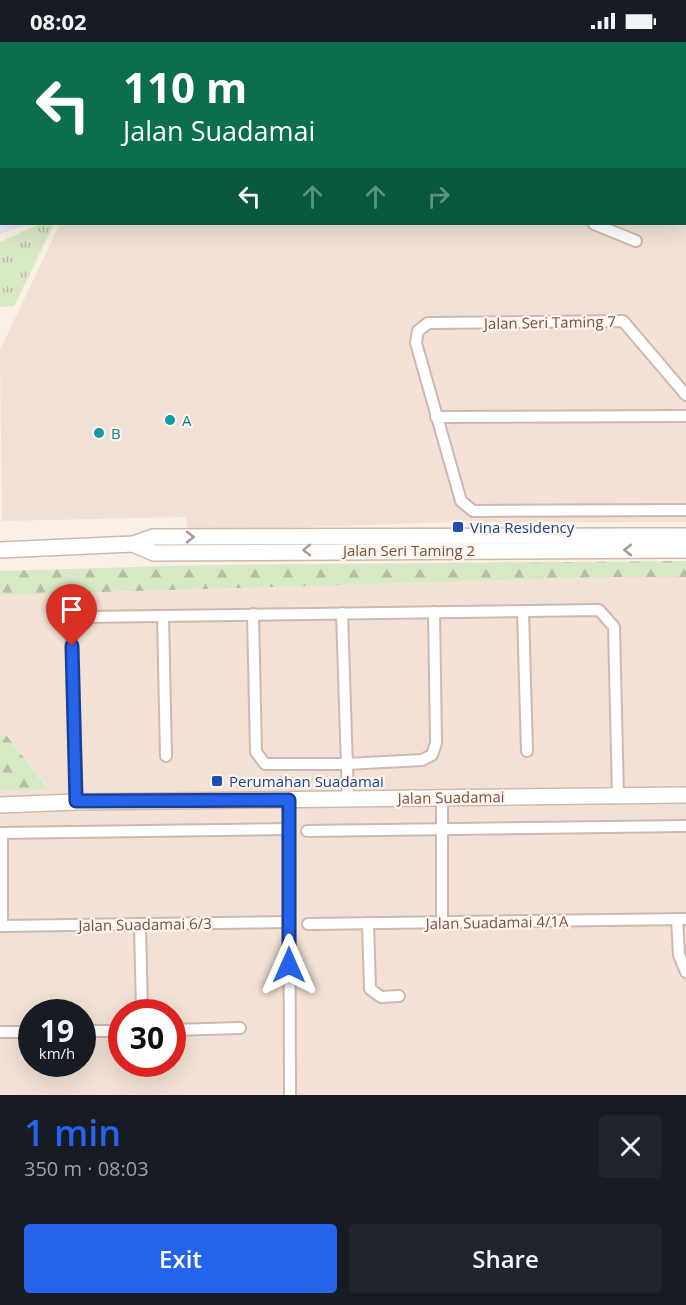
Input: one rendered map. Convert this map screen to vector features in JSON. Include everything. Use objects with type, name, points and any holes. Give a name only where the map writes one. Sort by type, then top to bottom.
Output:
[{"type":"street","points":[[602,225],[636,241]]},
{"type":"street","name":"Jalan Seri Taming 7","points":[[436,417],[416,343],[418,331],[428,323],[623,321],[686,395]]},
{"type":"street","points":[[686,416],[436,417],[461,501],[473,511],[686,510]]},
{"type":"street","name":"Jalan Seri Taming 2","points":[[0,550],[133,544],[153,537],[686,536]]},
{"type":"street","name":"Jalan Seri Taming 2","points":[[133,544],[154,553],[686,550]]},
{"type":"street","points":[[76,801],[71,627],[84,617],[599,610],[614,627],[618,796]]},
{"type":"street","points":[[523,611],[527,751]]},
{"type":"street","points":[[254,614],[256,752],[265,764],[346,764],[422,760],[432,755],[436,743],[435,612]]},
{"type":"street","points":[[342,613],[348,798]]},
{"type":"street","points":[[163,616],[166,756]]},
{"type":"street","name":"Jalan Suadamai","points":[[0,805],[76,801],[686,795]]},
{"type":"street","points":[[442,797],[442,923]]},
{"type":"street","points":[[289,800],[290,1095]]},
{"type":"street","points":[[307,831],[686,826]]},
{"type":"street","points":[[1,926],[1,833],[289,830]]},
{"type":"street","points":[[681,919],[680,955],[686,972]]},
{"type":"street","name":"Jalan Suadamai 4/1A","points":[[308,924],[681,919]]},
{"type":"street","name":"Jalan Suadamai 6/3","points":[[1,926],[289,922]]},
{"type":"street","points":[[368,923],[370,989],[381,997],[399,996]]},
{"type":"street","points":[[140,925],[142,999]]},
{"type":"street","points":[[186,1030],[240,1029]]},
{"type":"street","points":[[0,1032],[18,1032]]},
{"type":"shaded area","points":[[0,225],[25,225],[0,234]]},
{"type":"shaded area","points":[[0,225],[25,225],[0,234]]},
{"type":"shaded area","points":[[60,225],[686,225],[686,522],[456,522],[187,531],[186,517],[2,521],[0,350]]},
{"type":"shaded area","points":[[608,577],[686,577],[686,1095],[0,1095],[0,791],[48,788],[7,736],[0,736],[0,595]]},
{"type":"green space","points":[[38,225],[54,225],[14,306],[0,307],[0,242]]},
{"type":"green space","points":[[686,561],[686,577],[608,577],[0,595],[0,571],[205,565]]},
{"type":"green space","points":[[0,736],[7,736],[48,789],[0,791]]},
{"type":"place","name":"A","points":[[170,420]]},
{"type":"place","name":"B","points":[[99,433]]},
{"type":"place","name":"Vina Residency","points":[[458,527]]},
{"type":"place","name":"Perumahan Suadamai","points":[[217,781]]},
{"type":"route","points":[[72,646],[76,801],[289,800],[289,965]]}]
